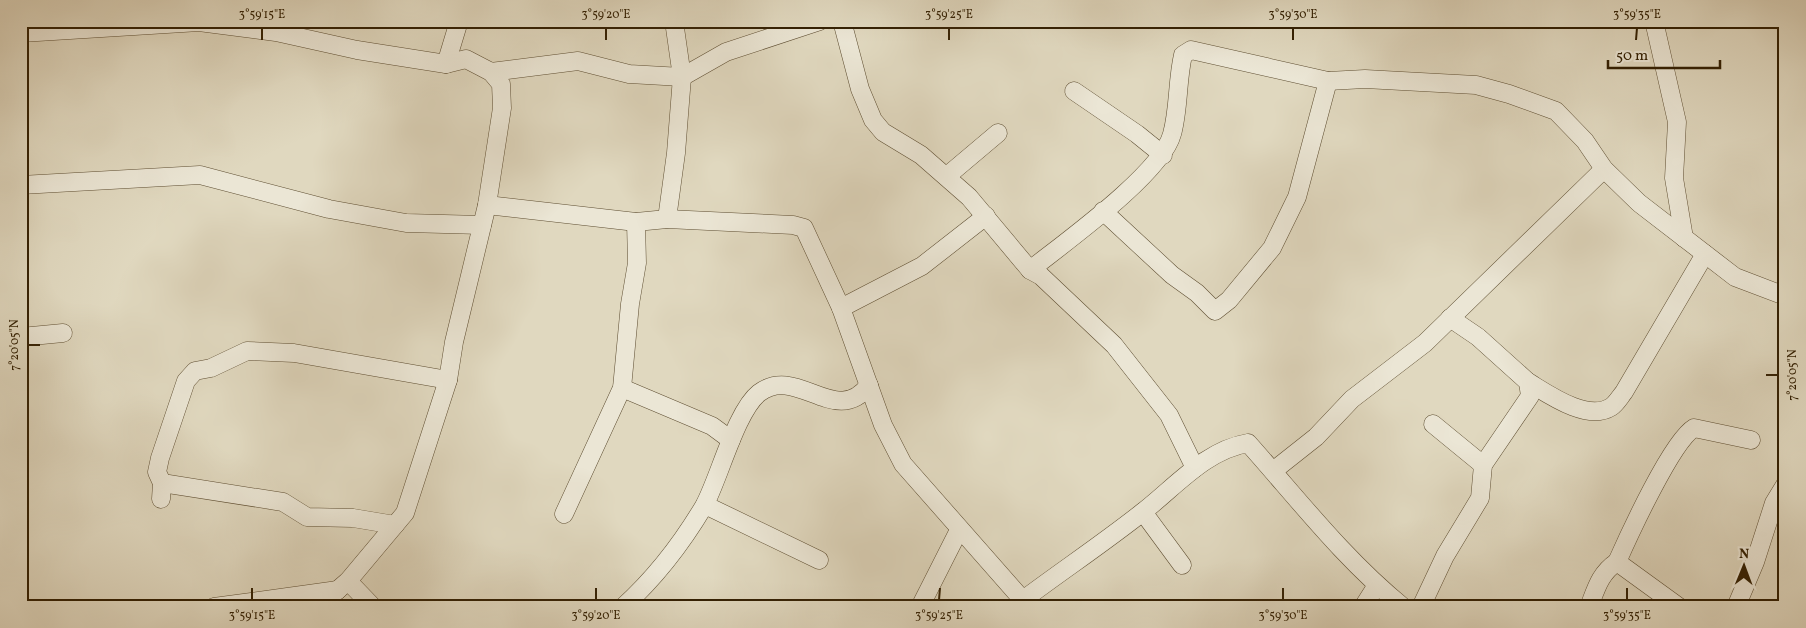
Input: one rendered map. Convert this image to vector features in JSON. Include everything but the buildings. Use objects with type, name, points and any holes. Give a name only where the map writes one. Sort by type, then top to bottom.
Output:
[{"type":"street","points":[[446,64],[459,21]]},
{"type":"street","points":[[667,219],[676,153],[682,77],[674,21]]},
{"type":"street","points":[[491,72],[578,61],[629,74],[682,77],[726,52],[820,21]]},
{"type":"street","points":[[842,21],[860,89],[873,120],[884,132],[921,156],[947,176],[986,216],[1030,270],[1041,276],[1114,346],[1168,415],[1195,468]]},
{"type":"street","points":[[1654,21],[1677,122],[1674,178],[1684,238]]},
{"type":"street","points":[[21,33],[78,26],[199,22],[276,32],[357,50],[446,64],[466,59],[491,72],[501,84],[502,108],[487,205],[454,342],[448,380],[405,513],[343,586],[318,607]]},
{"type":"street","points":[[1030,270],[1140,180],[1163,155],[1172,135],[1183,55],[1191,50],[1328,81],[1365,79],[1476,85],[1509,94],[1556,111],[1585,141],[1604,169],[1639,203],[1735,278],[1785,296]]},
{"type":"street","points":[[1103,211],[1172,275],[1197,293],[1215,311],[1229,300],[1272,248],[1296,197],[1328,81]]},
{"type":"street","points":[[1074,91],[1137,134],[1163,155]]},
{"type":"street","points":[[947,176],[998,133]]},
{"type":"street","points":[[1273,471],[1316,437],[1352,399],[1425,343],[1604,169]]},
{"type":"street","points":[[21,185],[200,175],[329,209],[406,222],[482,225]]},
{"type":"street","points":[[487,205],[636,222],[667,219],[793,225],[804,228],[841,308],[883,425],[903,464],[959,530],[1026,603],[1143,512],[1195,468],[1234,445],[1248,443],[1328,534],[1377,586],[1403,607]]},
{"type":"street","points":[[841,308],[922,266],[986,216]]},
{"type":"street","points":[[564,514],[622,388],[630,304],[637,263],[636,222]]},
{"type":"street","points":[[1450,318],[1478,337],[1528,382],[1560,402],[1599,412],[1612,407],[1624,392],[1705,254]]},
{"type":"street","points":[[21,337],[63,333]]},
{"type":"street","points":[[395,525],[353,518],[308,517],[282,502],[161,491],[157,472],[160,458],[186,381],[195,371],[211,368],[246,351],[294,353],[448,380]]},
{"type":"street","points":[[1421,607],[1445,556],[1480,498],[1483,465],[1530,396],[1528,382]]},
{"type":"street","points":[[623,607],[665,565],[704,505],[731,440],[756,395],[770,385],[784,384],[836,401],[849,401],[861,396],[869,385]]},
{"type":"street","points":[[622,388],[712,426],[731,440]]},
{"type":"street","points":[[1433,424],[1483,465]]},
{"type":"street","points":[[1589,607],[1599,580],[1608,567],[1617,562],[1640,511],[1676,449],[1690,431],[1694,428],[1751,440]]},
{"type":"street","points":[[1736,607],[1755,562],[1774,503],[1785,486]]},
{"type":"street","points":[[704,505],[819,560]]},
{"type":"street","points":[[1143,512],[1182,565]]},
{"type":"street","points":[[920,607],[959,530]]},
{"type":"street","points":[[1617,562],[1678,607]]},
{"type":"street","points":[[214,607],[343,586],[373,607]]},
{"type":"street","points":[[1363,607],[1377,586]]}]
